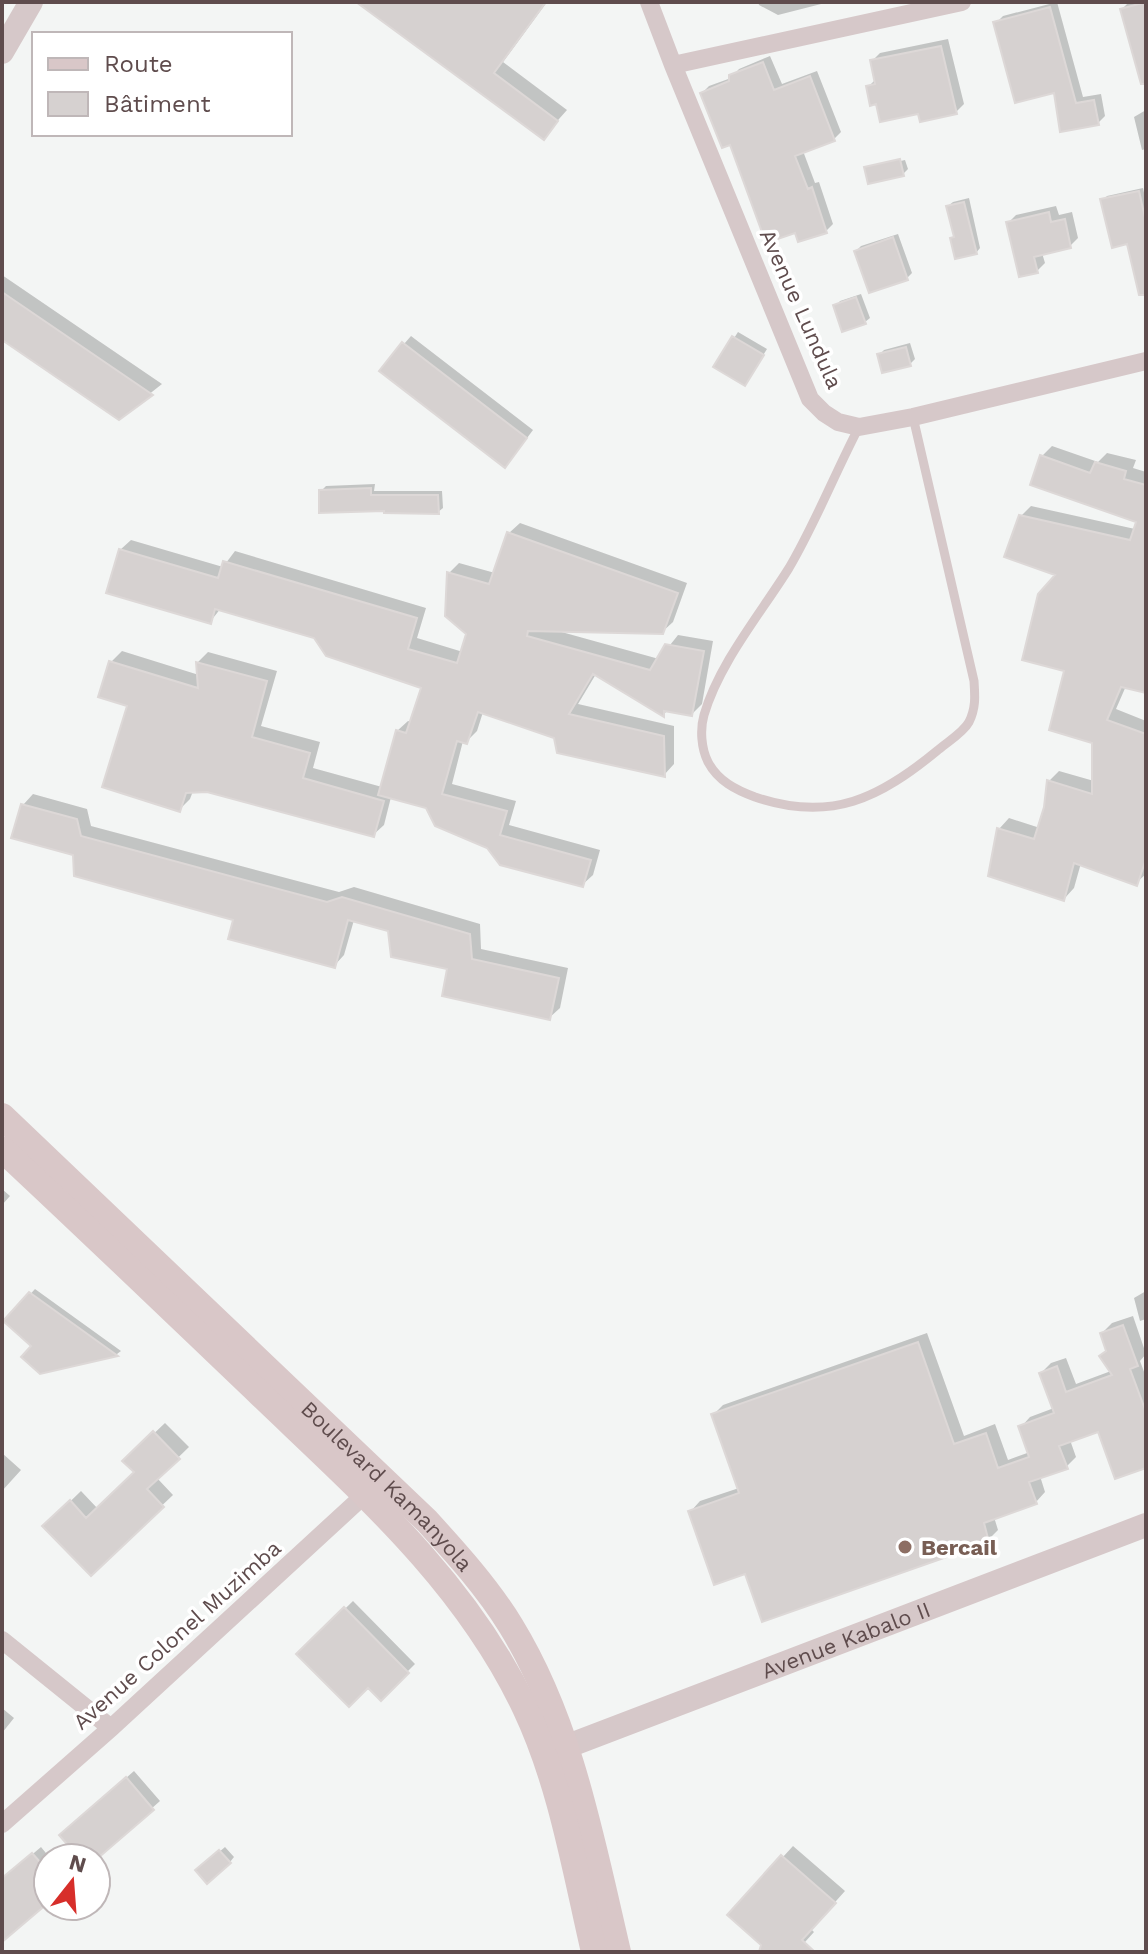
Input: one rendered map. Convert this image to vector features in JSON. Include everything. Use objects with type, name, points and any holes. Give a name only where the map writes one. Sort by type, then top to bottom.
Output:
[{"type":"main road","name":"Boulevard Kamanyola","points":[[4,1131],[374,1487],[470,1612],[491,1644],[524,1707],[555,1751],[592,1844],[618,1952]]},
{"type":"main road","name":"Boulevard Kamanyola","points":[[555,1751],[560,1810],[594,1952]]},
{"type":"street","points":[[2,52],[31,2]]},
{"type":"street","name":"Avenue Lundula","points":[[649,2],[810,399],[831,417],[859,427]]},
{"type":"street","points":[[673,65],[962,2]]},
{"type":"street","points":[[859,427],[1146,361]]},
{"type":"street","name":"Avenue Colonel Muzimba","points":[[2,1824],[374,1487]]},
{"type":"street","name":"Avenue Kabalo II","points":[[555,1751],[1146,1525]]},
{"type":"street","points":[[2,1640],[111,1728]]},
{"type":"lane","points":[[859,427],[791,564],[715,688],[703,717],[702,741],[706,759],[716,775],[740,791],[794,806],[821,808],[854,802],[885,790],[967,725],[976,703],[974,681],[913,417]]},
{"type":"building","points":[[356,2],[546,2],[494,73],[558,121],[544,140]]},
{"type":"building","points":[[1146,2],[1146,84],[1141,84],[1120,9]]},
{"type":"building","points":[[1050,7],[1076,103],[1094,100],[1099,125],[1060,132],[1054,93],[1015,103],[993,22]]},
{"type":"building","points":[[941,46],[957,114],[920,122],[918,114],[880,122],[876,104],[870,106],[866,86],[875,84],[870,60]]},
{"type":"building","points":[[763,62],[774,90],[810,76],[835,141],[795,156],[808,189],[812,187],[827,233],[798,242],[795,233],[766,243],[730,145],[722,148],[700,93],[729,81],[729,75]]},
{"type":"building","points":[[900,159],[904,176],[868,184],[864,167]]},
{"type":"building","points":[[1139,191],[1146,222],[1146,295],[1139,295],[1127,244],[1112,248],[1100,199]]},
{"type":"building","points":[[964,202],[977,254],[955,259],[950,238],[954,237],[946,206]]},
{"type":"building","points":[[1049,212],[1051,222],[1065,219],[1071,248],[1034,257],[1038,273],[1019,277],[1006,222]]},
{"type":"building","points":[[893,237],[908,280],[869,293],[854,251]]},
{"type":"building","points":[[2,292],[153,395],[119,420],[2,340]]},
{"type":"building","points":[[856,297],[866,324],[842,332],[833,305]]},
{"type":"building","points":[[732,336],[764,355],[745,386],[713,367]]},
{"type":"building","points":[[402,342],[527,438],[505,468],[379,371]]},
{"type":"building","points":[[906,347],[911,366],[882,373],[877,354]]},
{"type":"building","points":[[1040,455],[1090,473],[1095,462],[1126,471],[1124,479],[1146,485],[1146,693],[1121,687],[1107,720],[1146,734],[1146,859],[1137,886],[1074,863],[1064,901],[988,876],[997,828],[1034,839],[1044,807],[1047,780],[1092,794],[1092,743],[1049,730],[1064,671],[1022,660],[1038,594],[1055,575],[1004,557],[1019,515],[1130,540],[1136,522],[1030,485]]},
{"type":"building","points":[[371,488],[371,495],[438,495],[439,514],[384,511],[319,513],[319,490]]},
{"type":"building","points":[[507,532],[678,593],[663,634],[528,631],[527,636],[650,670],[665,644],[704,651],[692,716],[664,711],[664,717],[593,674],[569,714],[664,736],[665,777],[557,753],[554,738],[478,712],[467,744],[457,741],[442,794],[507,811],[500,835],[591,860],[583,887],[500,865],[487,848],[435,826],[426,808],[378,795],[396,730],[406,733],[421,688],[326,656],[314,638],[215,609],[211,624],[106,593],[119,549],[218,578],[223,561],[417,618],[408,649],[457,663],[466,634],[445,616],[447,572],[489,584]]},
{"type":"building","points":[[109,661],[198,688],[196,662],[267,681],[252,737],[310,753],[303,778],[384,801],[374,837],[207,792],[186,793],[180,812],[102,787],[127,706],[98,697]]},
{"type":"building","points":[[21,804],[77,819],[81,836],[327,902],[342,897],[470,934],[472,959],[559,978],[550,1020],[442,996],[447,969],[391,957],[388,931],[348,920],[335,968],[228,939],[233,920],[74,876],[73,855],[11,838]]},
{"type":"building","points":[[29,1292],[118,1356],[40,1374],[21,1357],[31,1346],[3,1321]]},
{"type":"building","points":[[1123,1325],[1138,1366],[1130,1369],[1146,1412],[1146,1468],[1115,1479],[1098,1432],[1059,1446],[1068,1469],[1029,1482],[1037,1504],[984,1523],[989,1542],[762,1622],[745,1574],[714,1585],[688,1511],[739,1493],[711,1414],[918,1342],[954,1444],[986,1433],[998,1468],[1029,1457],[1018,1426],[1054,1413],[1039,1373],[1057,1366],[1066,1392],[1112,1375],[1099,1356],[1106,1351],[1100,1333]]},
{"type":"building","points":[[153,1431],[180,1459],[147,1489],[164,1507],[91,1576],[42,1526],[70,1500],[86,1518],[134,1472],[122,1461]]},
{"type":"building","points":[[344,1607],[409,1673],[381,1701],[368,1688],[349,1707],[296,1654]]},
{"type":"building","points":[[126,1777],[154,1810],[112,1846],[112,1842],[65,1842],[59,1835]]},
{"type":"building","points":[[219,1850],[231,1863],[207,1884],[195,1870]]},
{"type":"building","points":[[32,1853],[32,1917],[2,1942],[2,1878]]},
{"type":"building","points":[[781,1855],[836,1903],[802,1940],[815,1952],[759,1952],[761,1945],[727,1915]]},
{"type":"place","name":"Bercail","points":[[905,1547]]}]
